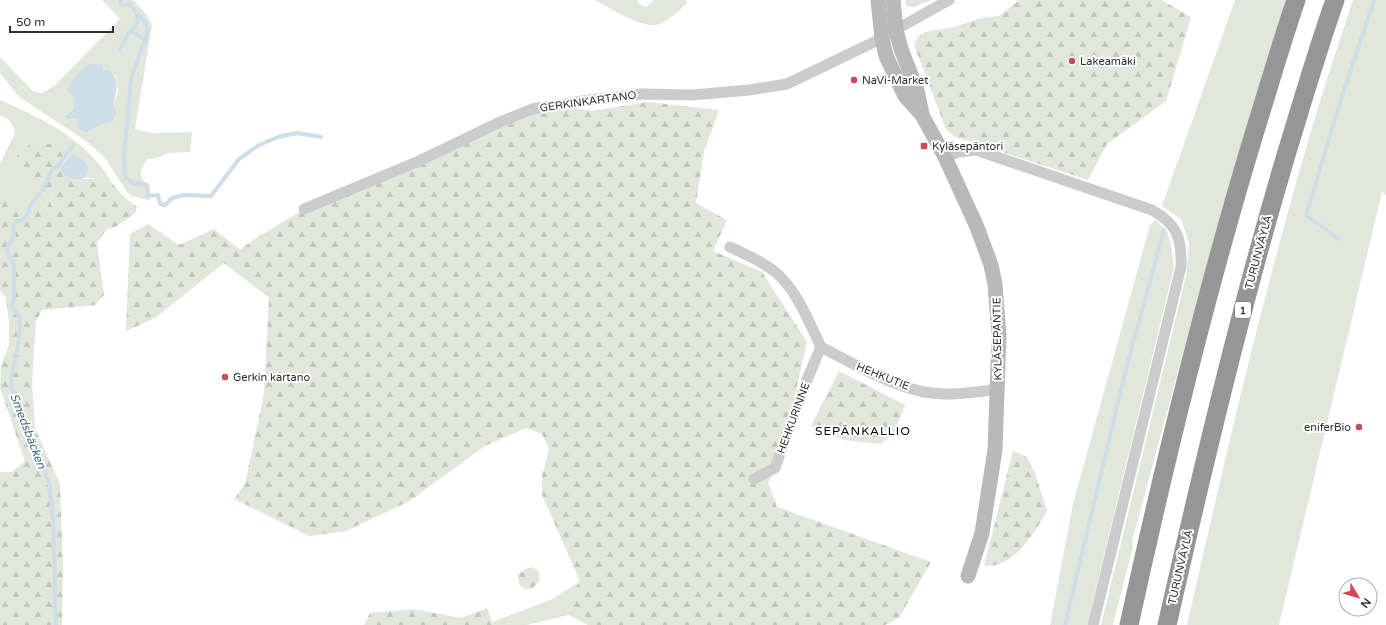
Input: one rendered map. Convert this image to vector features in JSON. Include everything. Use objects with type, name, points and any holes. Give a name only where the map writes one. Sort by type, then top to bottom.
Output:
[{"type":"highway","points":[[1129,625],[1157,496],[1214,270],[1296,0]]},
{"type":"highway","name":"TURUNVÄYLÄ","points":[[1167,625],[1194,505],[1253,271],[1299,111],[1335,0]]},
{"type":"main road","name":"KYLÄSEPÄNTIE","points":[[878,0],[882,38],[886,56],[905,96],[922,115],[945,158],[977,227],[991,265],[995,284],[999,336],[995,450],[984,525],[968,576]]},
{"type":"main road","name":"KYLÄSEPÄNTIE","points":[[893,0],[896,30],[901,49],[917,90],[922,115]]},
{"type":"street","name":"GERKINKARTANO","points":[[304,209],[419,161],[498,123],[532,109],[641,94],[692,95],[749,90],[787,84],[882,38],[949,0]]},
{"type":"street","points":[[945,158],[959,152],[976,150],[1152,210],[1164,216],[1172,225],[1178,236],[1182,249],[1181,266],[1093,625]]},
{"type":"street","points":[[730,247],[759,260],[785,282],[804,310],[820,347]]},
{"type":"street","name":"HEHKUTIE","points":[[820,347],[893,383],[926,392],[959,394],[997,389]]},
{"type":"street","name":"HEHKURINNE","points":[[754,479],[774,468],[820,347]]},
{"type":"green space","points":[[102,0],[133,0],[147,15],[152,25],[135,129],[151,133],[192,132],[190,152],[168,153],[157,158],[147,159],[142,167],[141,173],[149,187],[150,199],[148,200],[132,196],[127,192],[105,158],[89,143],[19,97],[0,73],[0,57],[33,91],[42,93],[54,86],[120,19]],"holes":[[[115,75],[118,90],[113,107],[102,124],[86,133],[78,129],[76,118],[65,115],[74,109],[74,99]]]},
{"type":"green space","points":[[595,0],[637,0],[639,4],[646,7],[654,0],[686,0],[687,3],[665,21],[657,25],[650,25],[634,21]]},
{"type":"green space","points":[[906,0],[932,0],[913,7],[906,6]]},
{"type":"green space","points":[[1019,0],[1162,0],[1191,17],[1166,101],[1107,144],[1088,180],[953,136],[946,129],[914,45],[917,38],[925,32],[954,27],[981,18],[999,16]]},
{"type":"green space","points":[[1235,0],[1288,0],[1225,201],[1132,541],[1133,546],[1113,625],[1101,625],[1186,276],[1189,243],[1181,219],[1162,206]]},
{"type":"green space","points":[[1353,0],[1386,0],[1386,195],[1382,192],[1279,625],[1187,625],[1264,303],[1298,175],[1330,69]]},
{"type":"green space","points":[[0,100],[48,123],[63,132],[90,155],[102,168],[112,183],[101,179],[85,178],[87,176],[72,154],[67,159],[64,148],[54,193],[47,207],[19,212],[9,211],[5,195],[0,195],[0,164],[15,133],[10,122],[0,115]]},
{"type":"green space","points":[[648,102],[719,110],[704,152],[696,203],[727,220],[713,251],[762,272],[807,342],[778,468],[768,482],[777,507],[931,562],[899,618],[885,625],[588,625],[569,615],[564,605],[580,581],[542,495],[542,476],[549,449],[542,434],[526,428],[485,446],[408,502],[346,531],[309,536],[234,499],[245,484],[264,393],[269,298],[224,263],[155,318],[126,331],[130,234],[148,224],[179,245],[214,229],[240,250],[253,240],[304,209],[553,105],[591,111]]},
{"type":"green space","points":[[37,141],[65,148],[67,159],[62,166],[84,179],[101,179],[112,183],[123,196],[137,207],[135,213],[117,226],[106,230],[97,243],[104,295],[95,305],[42,310],[36,321],[32,381],[35,428],[60,484],[63,568],[62,625],[0,625],[0,472],[12,472],[25,461],[0,388],[1,365],[9,345],[9,322],[6,298],[0,290],[0,195],[5,194],[9,211],[19,212],[47,207],[54,193],[32,187],[14,162],[21,150]]},
{"type":"green space","points":[[1156,220],[1167,232],[1171,244],[1174,267],[1087,625],[1050,625],[1073,504],[1150,225]]},
{"type":"green space","points":[[839,371],[905,405],[894,433],[881,444],[843,440],[811,426]]},
{"type":"green space","points":[[1013,451],[1027,457],[1035,473],[1047,511],[1021,549],[1007,560],[997,565],[984,566]]},
{"type":"green space","points":[[532,567],[538,570],[540,580],[532,589],[525,589],[519,584],[518,575],[525,569]]},
{"type":"green space","points":[[580,581],[564,605],[569,615],[527,625],[493,625],[492,622],[553,599]]},
{"type":"green space","points":[[487,608],[493,625],[364,625],[370,613],[413,609],[461,618]]},
{"type":"shaded area","points":[[103,64],[103,70],[109,70],[113,74],[117,83],[113,107],[117,112],[112,122],[102,124],[86,133],[78,129],[76,118],[68,119],[64,116],[74,109],[74,98],[67,90],[76,75],[87,65]]},
{"type":"shaded area","points":[[72,154],[80,157],[86,163],[88,170],[85,178],[72,179],[64,175],[62,172],[62,166]]},
{"type":"waterway","name":"Smedsbäcken","points":[[120,0],[121,5],[129,4],[137,13],[137,25],[129,32],[120,50]]},
{"type":"waterway","points":[[1339,239],[1306,215],[1341,99],[1374,0]]},
{"type":"waterway","points":[[137,13],[144,21],[148,29],[145,40]]},
{"type":"waterway","points":[[131,31],[145,40],[131,78],[124,157],[125,177],[133,183],[147,185],[148,196],[158,195],[160,204],[165,205],[172,198],[184,195],[211,196],[239,159],[259,145],[278,137],[297,133],[321,137]]},
{"type":"waterway","name":"Smedsbäcken","points":[[56,625],[53,521],[49,484],[44,467],[11,387],[12,371],[20,332],[19,316],[12,307],[14,298],[14,262],[9,257],[7,250],[14,237],[13,225],[24,219],[29,211],[30,205],[43,190],[52,170],[59,165],[73,145]]},
{"type":"waterway","points":[[1065,625],[1126,369],[1164,230]]},
{"type":"place","name":"Lakeamäki","points":[[1072,61]]},
{"type":"place","name":"NaVi-Market","points":[[854,80]]},
{"type":"place","name":"Kyläsepäntori","points":[[924,146]]},
{"type":"place","name":"Gerkin kartano","points":[[225,377]]},
{"type":"place","name":"eniferBio","points":[[1359,427]]},
{"type":"district","name":"SEPÄNKALLIO","points":[[863,431]]}]
